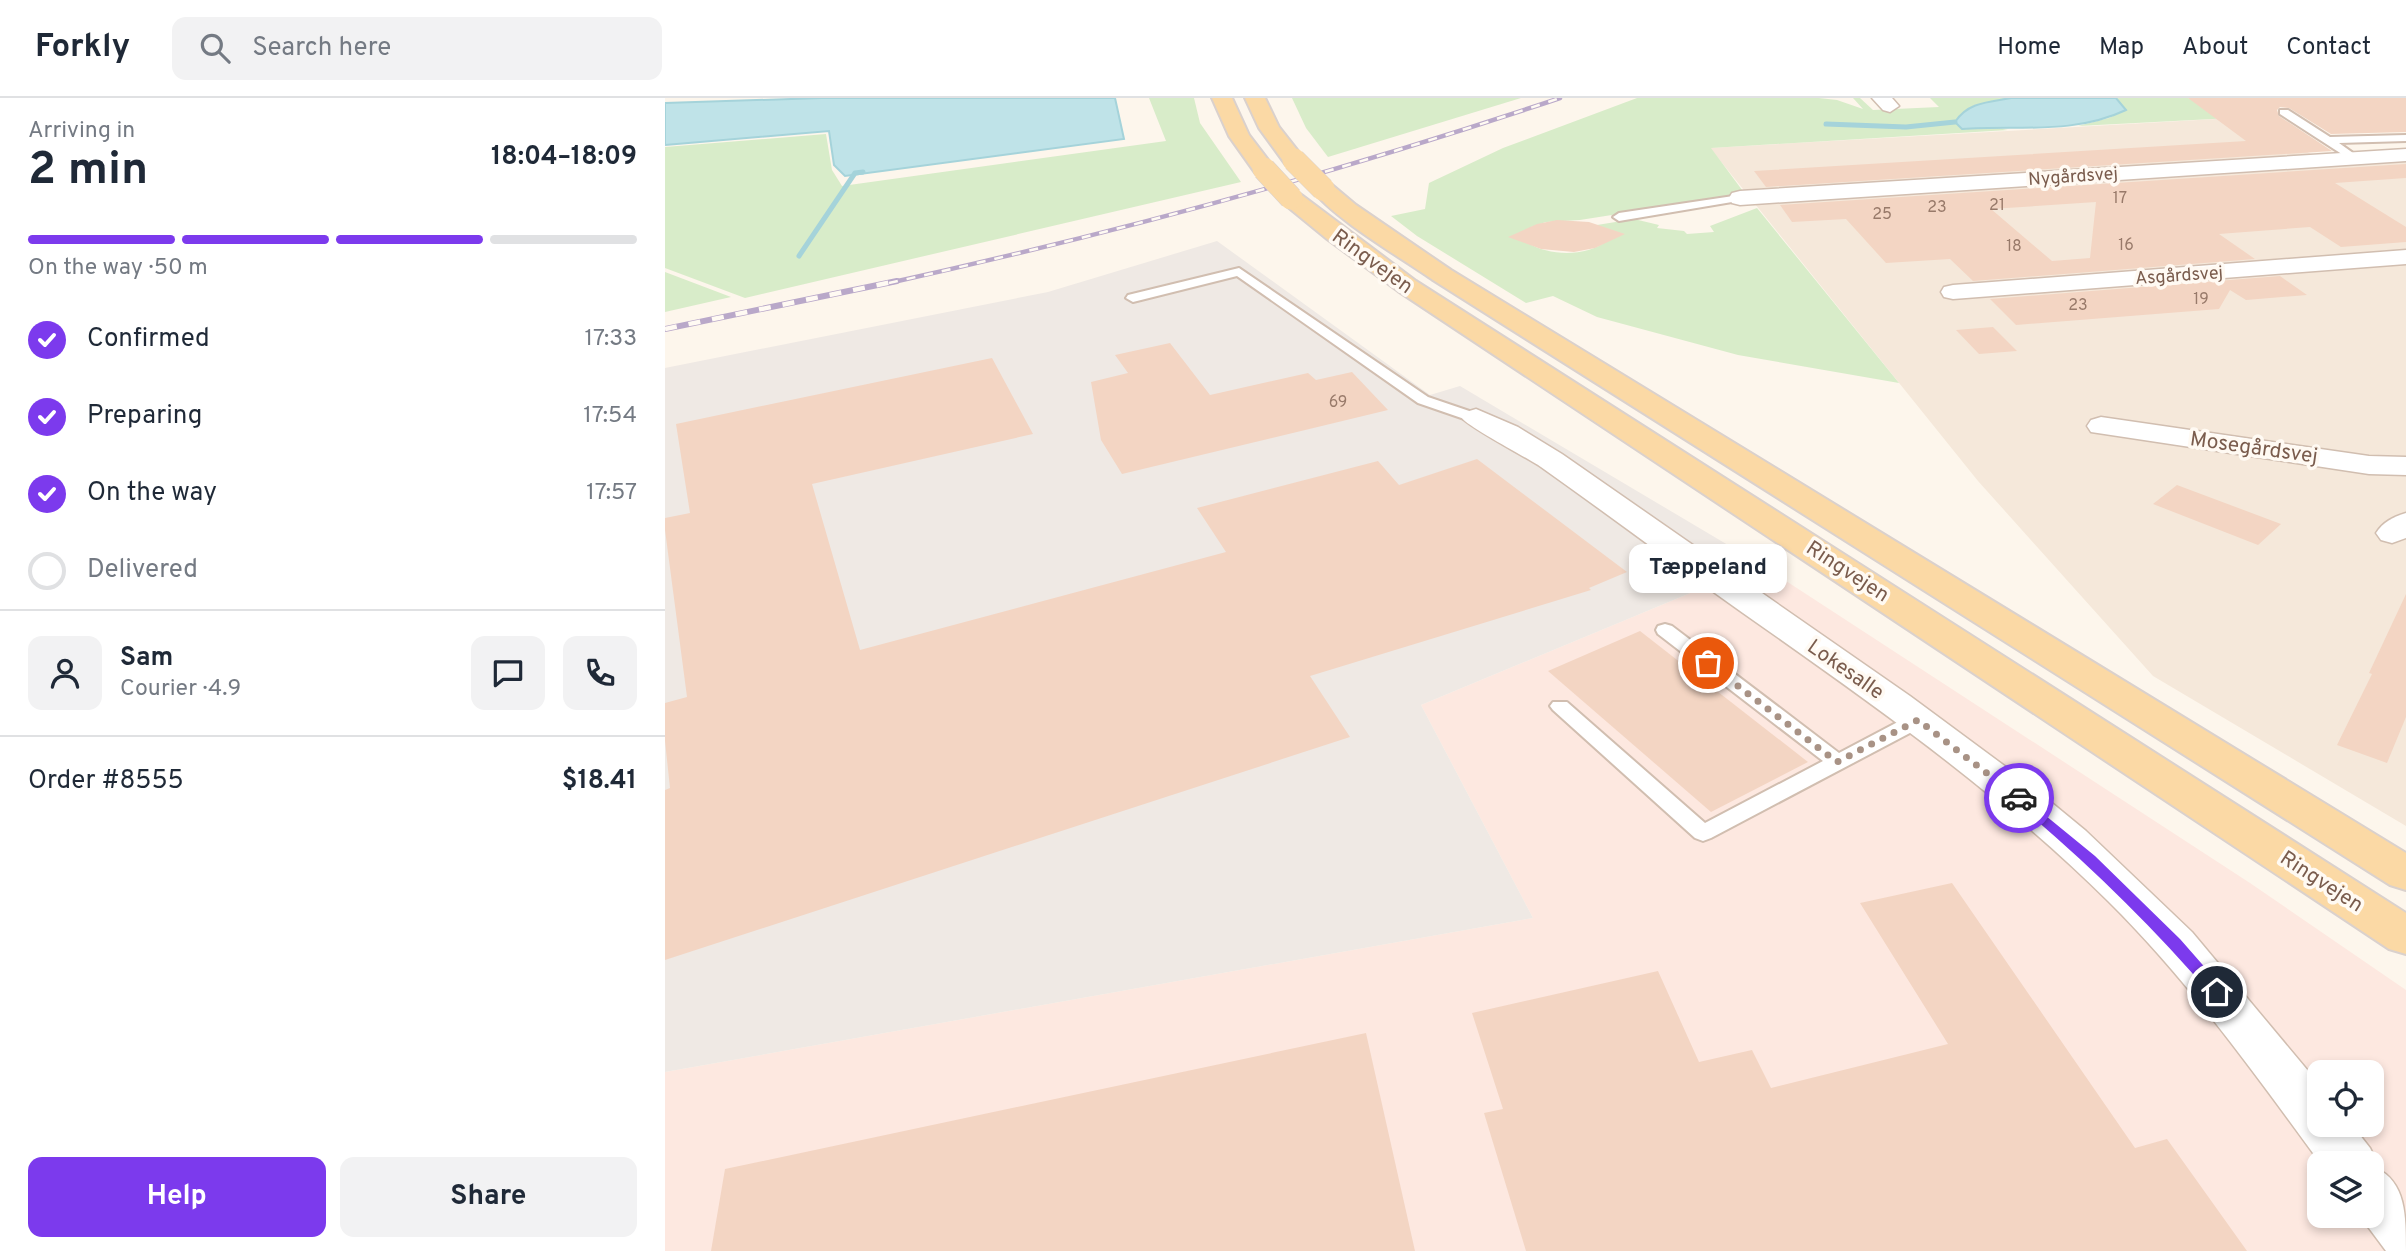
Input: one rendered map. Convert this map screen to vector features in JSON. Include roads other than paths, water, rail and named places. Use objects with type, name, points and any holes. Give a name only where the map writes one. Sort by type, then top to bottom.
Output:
[{"type":"main road","name":"Ringvejen","points":[[1222,98],[1239,136],[1264,169],[1391,241],[1512,319],[2406,874]]},
{"type":"main road","name":"Ringvejen","points":[[1255,98],[1269,128],[1294,160],[1307,193],[1335,234],[1407,286],[2406,936]]},
{"type":"street","name":"Nygårdsvej","points":[[1740,198],[2406,155]]},
{"type":"street","name":"Asgårdsvej","points":[[1953,292],[2406,257]]},
{"type":"street","name":"Lokesalle","points":[[1476,418],[1503,429],[1570,473],[1918,720],[2040,815],[2091,859],[2175,942],[2307,1108]]},
{"type":"street","name":"Mosegårdsvej","points":[[2101,426],[2369,465],[2406,466]]},
{"type":"street","name":"Lokesalle","points":[[2330,1137],[2341,1151]]},
{"type":"street","points":[[2384,1206],[2406,1234]]},
{"type":"lane","points":[[2284,112],[2355,158]]},
{"type":"lane","points":[[2328,140],[2406,138]]},
{"type":"lane","points":[[1619,217],[1740,198]]},
{"type":"lane","points":[[1133,298],[1240,272],[1423,400],[1476,418]]},
{"type":"lane","points":[[1665,630],[1837,762]]},
{"type":"lane","points":[[1560,706],[1703,833],[1918,720]]},
{"type":"water","points":[[822,98],[1115,98],[1124,139],[845,176],[834,165],[829,131],[665,145],[665,103]]},
{"type":"water","points":[[2011,98],[2116,98],[2126,110],[2106,118],[2066,126],[1962,129],[1955,122],[1966,110],[1973,107]]},
{"type":"waterway","points":[[1826,124],[1906,127],[1955,122]]},
{"type":"waterway","points":[[799,256],[855,173],[863,172]]},
{"type":"railway","points":[[889,283],[1227,200],[1560,98]]},
{"type":"railway","points":[[665,329],[897,281]]},
{"type":"place","name":"Tæppeland","points":[[1708,663]]}]
